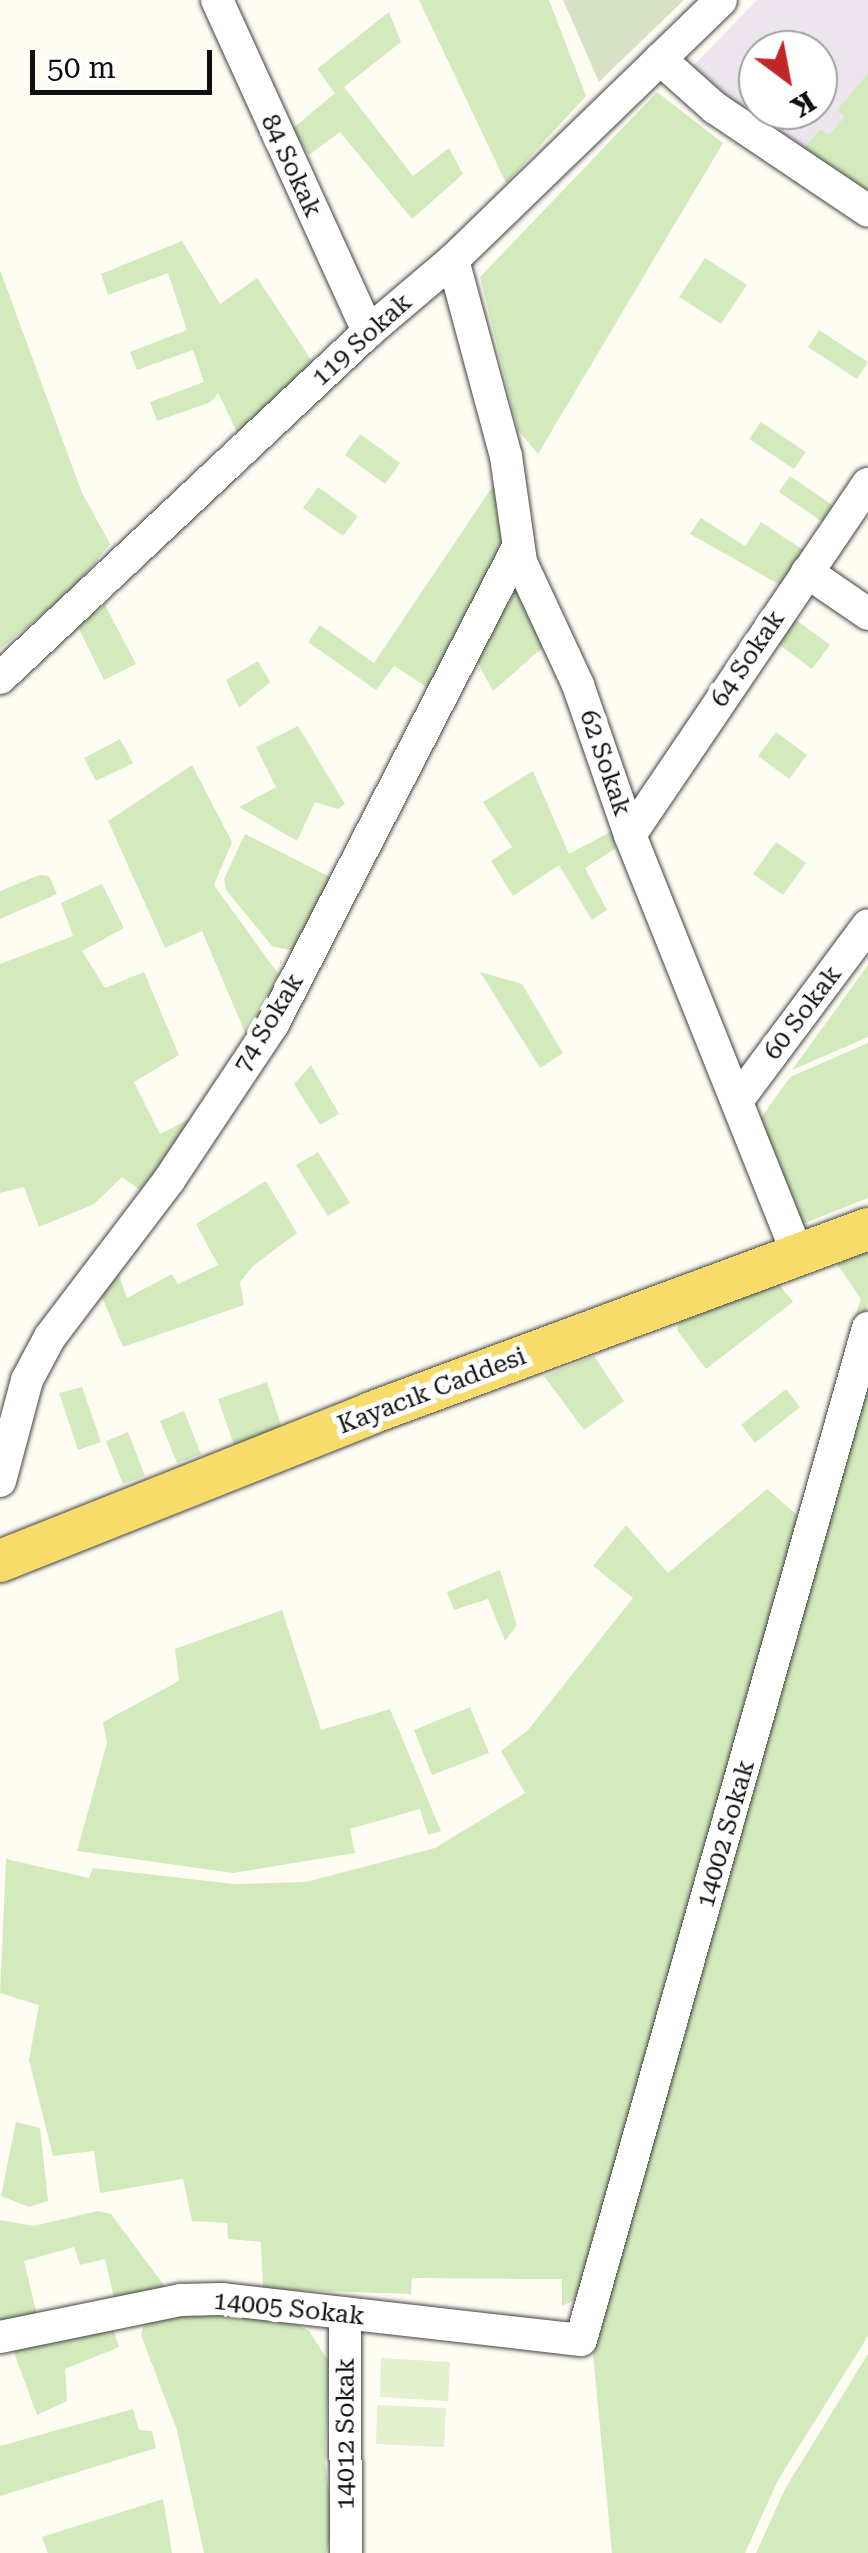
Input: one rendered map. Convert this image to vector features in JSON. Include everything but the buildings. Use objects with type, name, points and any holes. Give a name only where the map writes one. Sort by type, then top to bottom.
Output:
[{"type":"main road","name":"Kayacık Caddesi","points":[[0,1561],[868,1229]]},
{"type":"street","name":"84 Sokak","points":[[217,0],[368,332]]},
{"type":"street","name":"119 Sokak","points":[[0,678],[368,332],[453,260],[721,0]]},
{"type":"street","points":[[660,59],[731,120],[868,211]]},
{"type":"street","name":"62 Sokak","points":[[453,260],[506,456],[518,547],[578,685],[630,835],[798,1254]]},
{"type":"street","name":"64 Sokak","points":[[630,835],[868,484]]},
{"type":"street","name":"74 Sokak","points":[[0,1482],[27,1380],[50,1337],[168,1180],[273,1024],[518,547]]},
{"type":"street","points":[[808,572],[868,614]]},
{"type":"street","name":"60 Sokak","points":[[737,1101],[868,925]]},
{"type":"street","name":"14002 Sokak","points":[[581,2340],[868,1328]]},
{"type":"street","name":"14005 Sokak","points":[[0,2337],[180,2300],[581,2340]]},
{"type":"street","name":"14012 Sokak","points":[[345,2315],[346,2553]]},
{"type":"shaded area","points":[[757,0],[868,0],[868,197],[775,130],[838,130],[838,30],[738,30],[738,104],[690,69]]},
{"type":"green space","points":[[419,0],[549,0],[586,96],[506,183]]},
{"type":"green space","points":[[563,0],[684,0],[599,82]]},
{"type":"green space","points":[[389,12],[401,42],[344,87],[413,176],[449,148],[463,174],[412,219],[340,132],[309,155],[292,129],[335,93],[317,69]]},
{"type":"green space","points":[[868,74],[868,193],[804,148],[819,130],[829,135],[838,130],[845,117],[838,109]]},
{"type":"green space","points":[[657,92],[723,143],[538,454],[518,430],[480,277]]},
{"type":"green space","points":[[182,241],[220,304],[257,278],[314,364],[237,432],[218,393],[211,402],[157,421],[150,402],[204,382],[193,350],[137,370],[130,352],[187,330],[168,273],[108,295],[101,274]]},
{"type":"green space","points":[[705,258],[747,285],[721,324],[679,297]]},
{"type":"green space","points":[[0,270],[82,493],[110,544],[73,589],[0,649]]},
{"type":"green space","points":[[819,330],[868,362],[857,379],[808,347]]},
{"type":"green space","points":[[761,422],[806,452],[794,469],[749,439]]},
{"type":"green space","points":[[360,434],[400,463],[385,484],[345,455]]},
{"type":"green space","points":[[790,476],[838,509],[827,525],[779,492]]},
{"type":"green space","points":[[495,483],[507,544],[431,690],[394,666],[376,690],[308,642],[320,625],[374,663]]},
{"type":"green space","points":[[318,487],[358,516],[343,536],[303,508]]},
{"type":"green space","points":[[701,518],[745,546],[761,522],[805,551],[782,586],[690,534]]},
{"type":"green space","points":[[517,588],[549,642],[493,691],[475,658]]},
{"type":"green space","points":[[105,605],[136,664],[104,680],[78,627]]},
{"type":"green space","points":[[795,619],[830,645],[812,669],[777,643]]},
{"type":"green space","points":[[258,661],[270,682],[239,708],[226,680]]},
{"type":"green space","points":[[298,726],[345,804],[338,809],[315,802],[297,841],[239,807],[276,787],[256,747]]},
{"type":"green space","points":[[776,732],[807,755],[789,779],[758,756]]},
{"type":"green space","points":[[120,739],[133,763],[96,781],[84,758]]},
{"type":"green space","points":[[192,765],[232,842],[214,885],[284,982],[249,1042],[202,931],[165,948],[108,821]]},
{"type":"green space","points":[[533,771],[569,854],[612,831],[616,848],[585,868],[607,910],[592,920],[559,865],[513,896],[491,861],[512,847],[483,802]]},
{"type":"green space","points":[[245,834],[334,879],[302,953],[272,946],[226,890],[224,879]]},
{"type":"green space","points":[[776,842],[806,863],[783,895],[753,874]]},
{"type":"green space","points":[[39,875],[49,876],[57,894],[0,919],[0,891]]},
{"type":"green space","points":[[102,884],[124,928],[82,951],[105,988],[144,972],[179,1055],[134,1082],[160,1134],[207,1110],[140,1190],[122,1177],[94,1204],[39,1227],[24,1187],[0,1193],[0,964],[73,936],[61,903]]},
{"type":"green space","points":[[868,965],[868,1037],[792,1070]]},
{"type":"green space","points":[[480,972],[522,984],[563,1053],[540,1068]]},
{"type":"green space","points":[[868,1043],[868,1198],[800,1225],[758,1122],[790,1077]]},
{"type":"green space","points":[[311,1065],[339,1114],[320,1125],[294,1084]]},
{"type":"green space","points":[[318,1152],[350,1203],[328,1216],[296,1165]]},
{"type":"green space","points":[[266,1181],[297,1233],[253,1266],[240,1282],[244,1305],[123,1347],[99,1290],[117,1269],[127,1298],[172,1274],[178,1284],[218,1265],[196,1224]]},
{"type":"green space","points":[[868,1245],[868,1304],[858,1337],[849,1332],[861,1299],[833,1258]]},
{"type":"green space","points":[[778,1283],[793,1302],[706,1369],[677,1330],[679,1322]]},
{"type":"green space","points":[[594,1356],[624,1401],[584,1430],[544,1376]]},
{"type":"green space","points":[[267,1382],[282,1428],[234,1445],[218,1399]]},
{"type":"green space","points":[[868,1384],[868,2336],[778,2480],[745,2553],[612,2553],[593,2354]]},
{"type":"green space","points":[[82,1387],[101,1442],[78,1450],[59,1393]]},
{"type":"green space","points":[[786,1389],[800,1407],[755,1443],[741,1425]]},
{"type":"green space","points":[[184,1411],[201,1454],[177,1463],[160,1421]]},
{"type":"green space","points":[[128,1432],[145,1476],[123,1484],[106,1441]]},
{"type":"green space","points":[[767,1489],[804,1521],[578,2298],[562,2306],[562,2279],[412,2278],[411,2294],[263,2289],[261,2242],[228,2239],[227,2223],[192,2221],[183,2179],[100,2193],[94,2151],[53,2156],[29,2060],[39,2005],[0,1993],[6,1859],[89,1878],[93,1868],[235,1884],[306,1882],[435,1848],[525,1793],[501,1751],[528,1730],[633,1598],[593,1566],[626,1525],[668,1573]]},
{"type":"green space","points":[[500,1570],[517,1625],[505,1641],[488,1599],[454,1610],[447,1592]]},
{"type":"green space","points":[[282,1610],[321,1730],[390,1709],[441,1831],[428,1835],[420,1809],[350,1829],[355,1853],[233,1873],[77,1851],[107,1743],[103,1722],[179,1681],[175,1649]]},
{"type":"green space","points":[[470,1707],[489,1753],[432,1775],[414,1730]]},
{"type":"green space","points":[[16,2122],[40,2128],[48,2201],[29,2207],[1,2196]]},
{"type":"green space","points":[[98,2211],[111,2214],[166,2288],[114,2298],[105,2259],[80,2265],[74,2247],[24,2261],[38,2319],[0,2327],[0,2220],[33,2226]]},
{"type":"green space","points":[[217,2309],[280,2316],[309,2331],[329,2362],[325,2461],[333,2528],[326,2553],[204,2553],[177,2430],[141,2335],[146,2316]]},
{"type":"green space","points":[[111,2322],[119,2347],[65,2369],[67,2401],[37,2415],[10,2342]]},
{"type":"green space","points":[[868,2354],[868,2553],[756,2553],[785,2489]]},
{"type":"green space","points":[[381,2358],[450,2362],[448,2401],[380,2397]]},
{"type":"green space","points":[[377,2405],[446,2408],[444,2447],[376,2444]]},
{"type":"green space","points":[[133,2409],[139,2430],[152,2431],[156,2448],[0,2496],[0,2446]]},
{"type":"green space","points":[[163,2499],[172,2553],[48,2553],[42,2537]]}]
